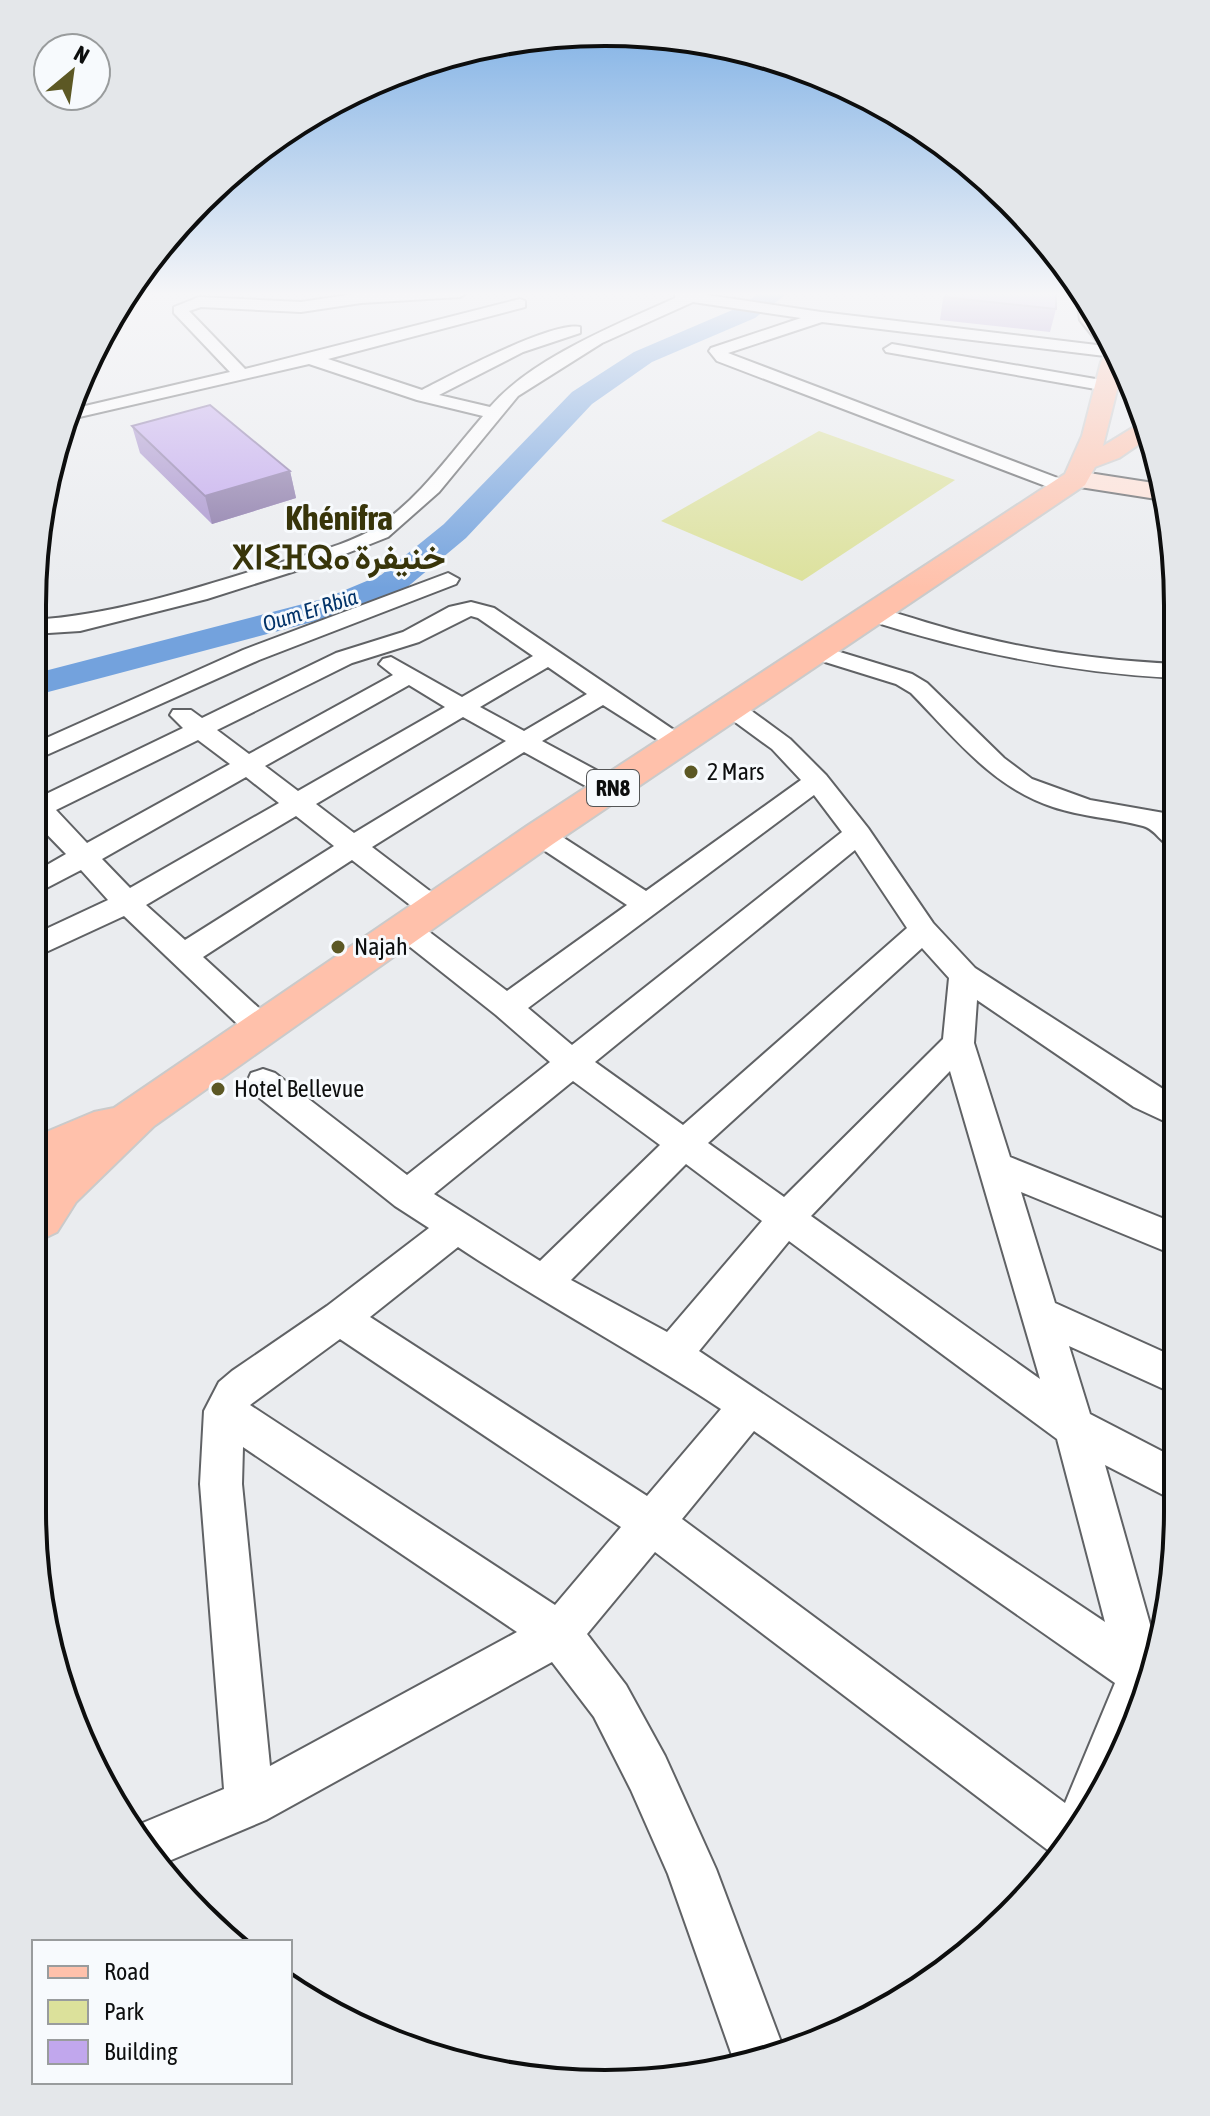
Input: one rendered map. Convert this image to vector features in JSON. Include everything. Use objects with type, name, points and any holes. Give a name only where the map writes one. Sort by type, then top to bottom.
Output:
[{"type":"main road","points":[[1084,470],[1103,391]]},
{"type":"main road","name":"RN8","points":[[46,1186],[138,1113],[419,918],[1137,434]]},
{"type":"street","points":[[81,412],[169,391]]},
{"type":"street","points":[[407,391],[492,413]]},
{"type":"street","points":[[423,396],[434,391]]},
{"type":"street","points":[[46,626],[80,624],[199,594],[323,556],[381,533],[432,488],[492,413],[514,391]]},
{"type":"street","points":[[831,391],[1151,489]]},
{"type":"street","points":[[84,404],[91,410]]},
{"type":"street","points":[[1084,470],[1148,475]]},
{"type":"street","points":[[46,747],[158,695],[448,579]]},
{"type":"street","points":[[46,802],[344,658],[411,637],[457,612],[471,609],[486,613],[603,695],[680,743]]},
{"type":"street","points":[[873,614],[919,630],[1034,655],[1164,671]]},
{"type":"street","points":[[328,625],[462,707],[611,789]]},
{"type":"street","points":[[817,652],[904,679],[919,688],[995,764],[1023,785],[1075,805],[1155,819],[1164,828]]},
{"type":"street","points":[[46,941],[127,903],[550,656]]},
{"type":"street","points":[[46,878],[410,675]]},
{"type":"street","points":[[158,695],[294,804],[351,845],[507,1007],[572,1063],[1074,1427],[1164,1474]]},
{"type":"street","points":[[184,955],[351,845],[524,739],[603,695]]},
{"type":"street","points":[[733,709],[781,744],[817,781],[858,834],[923,930],[964,976],[1113,1076],[1164,1106]]},
{"type":"street","points":[[507,1007],[817,781]]},
{"type":"street","points":[[46,819],[127,903],[261,1028]]},
{"type":"street","points":[[407,1195],[858,834]]},
{"type":"street","points":[[540,835],[647,905]]},
{"type":"street","points":[[543,1283],[685,1143],[923,930]]},
{"type":"street","points":[[964,976],[958,1043],[1142,1664]]},
{"type":"street","points":[[672,1355],[786,1219],[958,1043]]},
{"type":"street","points":[[263,1082],[407,1195],[543,1283],[672,1355],[750,1405],[1140,1673]]},
{"type":"street","points":[[996,1167],[1164,1235]]},
{"type":"street","points":[[249,1803],[221,1484],[224,1411],[233,1395],[246,1384],[340,1318],[457,1227]]},
{"type":"street","points":[[1040,1314],[1164,1371]]},
{"type":"street","points":[[340,1318],[653,1524],[1063,1831]]},
{"type":"street","points":[[155,1842],[249,1803],[559,1634],[750,1405]]},
{"type":"street","points":[[224,1411],[559,1634],[610,1701],[648,1773],[691,1869],[756,2049]]},
{"type":"green space","points":[[819,431],[955,480],[802,581],[661,521]]},
{"type":"building","points":[[210,405],[290,471],[205,496],[132,426]]},
{"type":"waterway","name":"Oum Er Rbia","points":[[46,682],[338,605],[393,582],[455,531],[582,398],[593,391]]},
{"type":"place","name":"2 Mars","points":[[691,772]]},
{"type":"place","name":"Najah","points":[[338,947]]},
{"type":"place","name":"Hotel Bellevue","points":[[218,1089]]},
{"type":"district","name":"Khénifra ⵅⵏⵉⴼⵕⴰ خنيفرة","points":[[339,538]]}]
